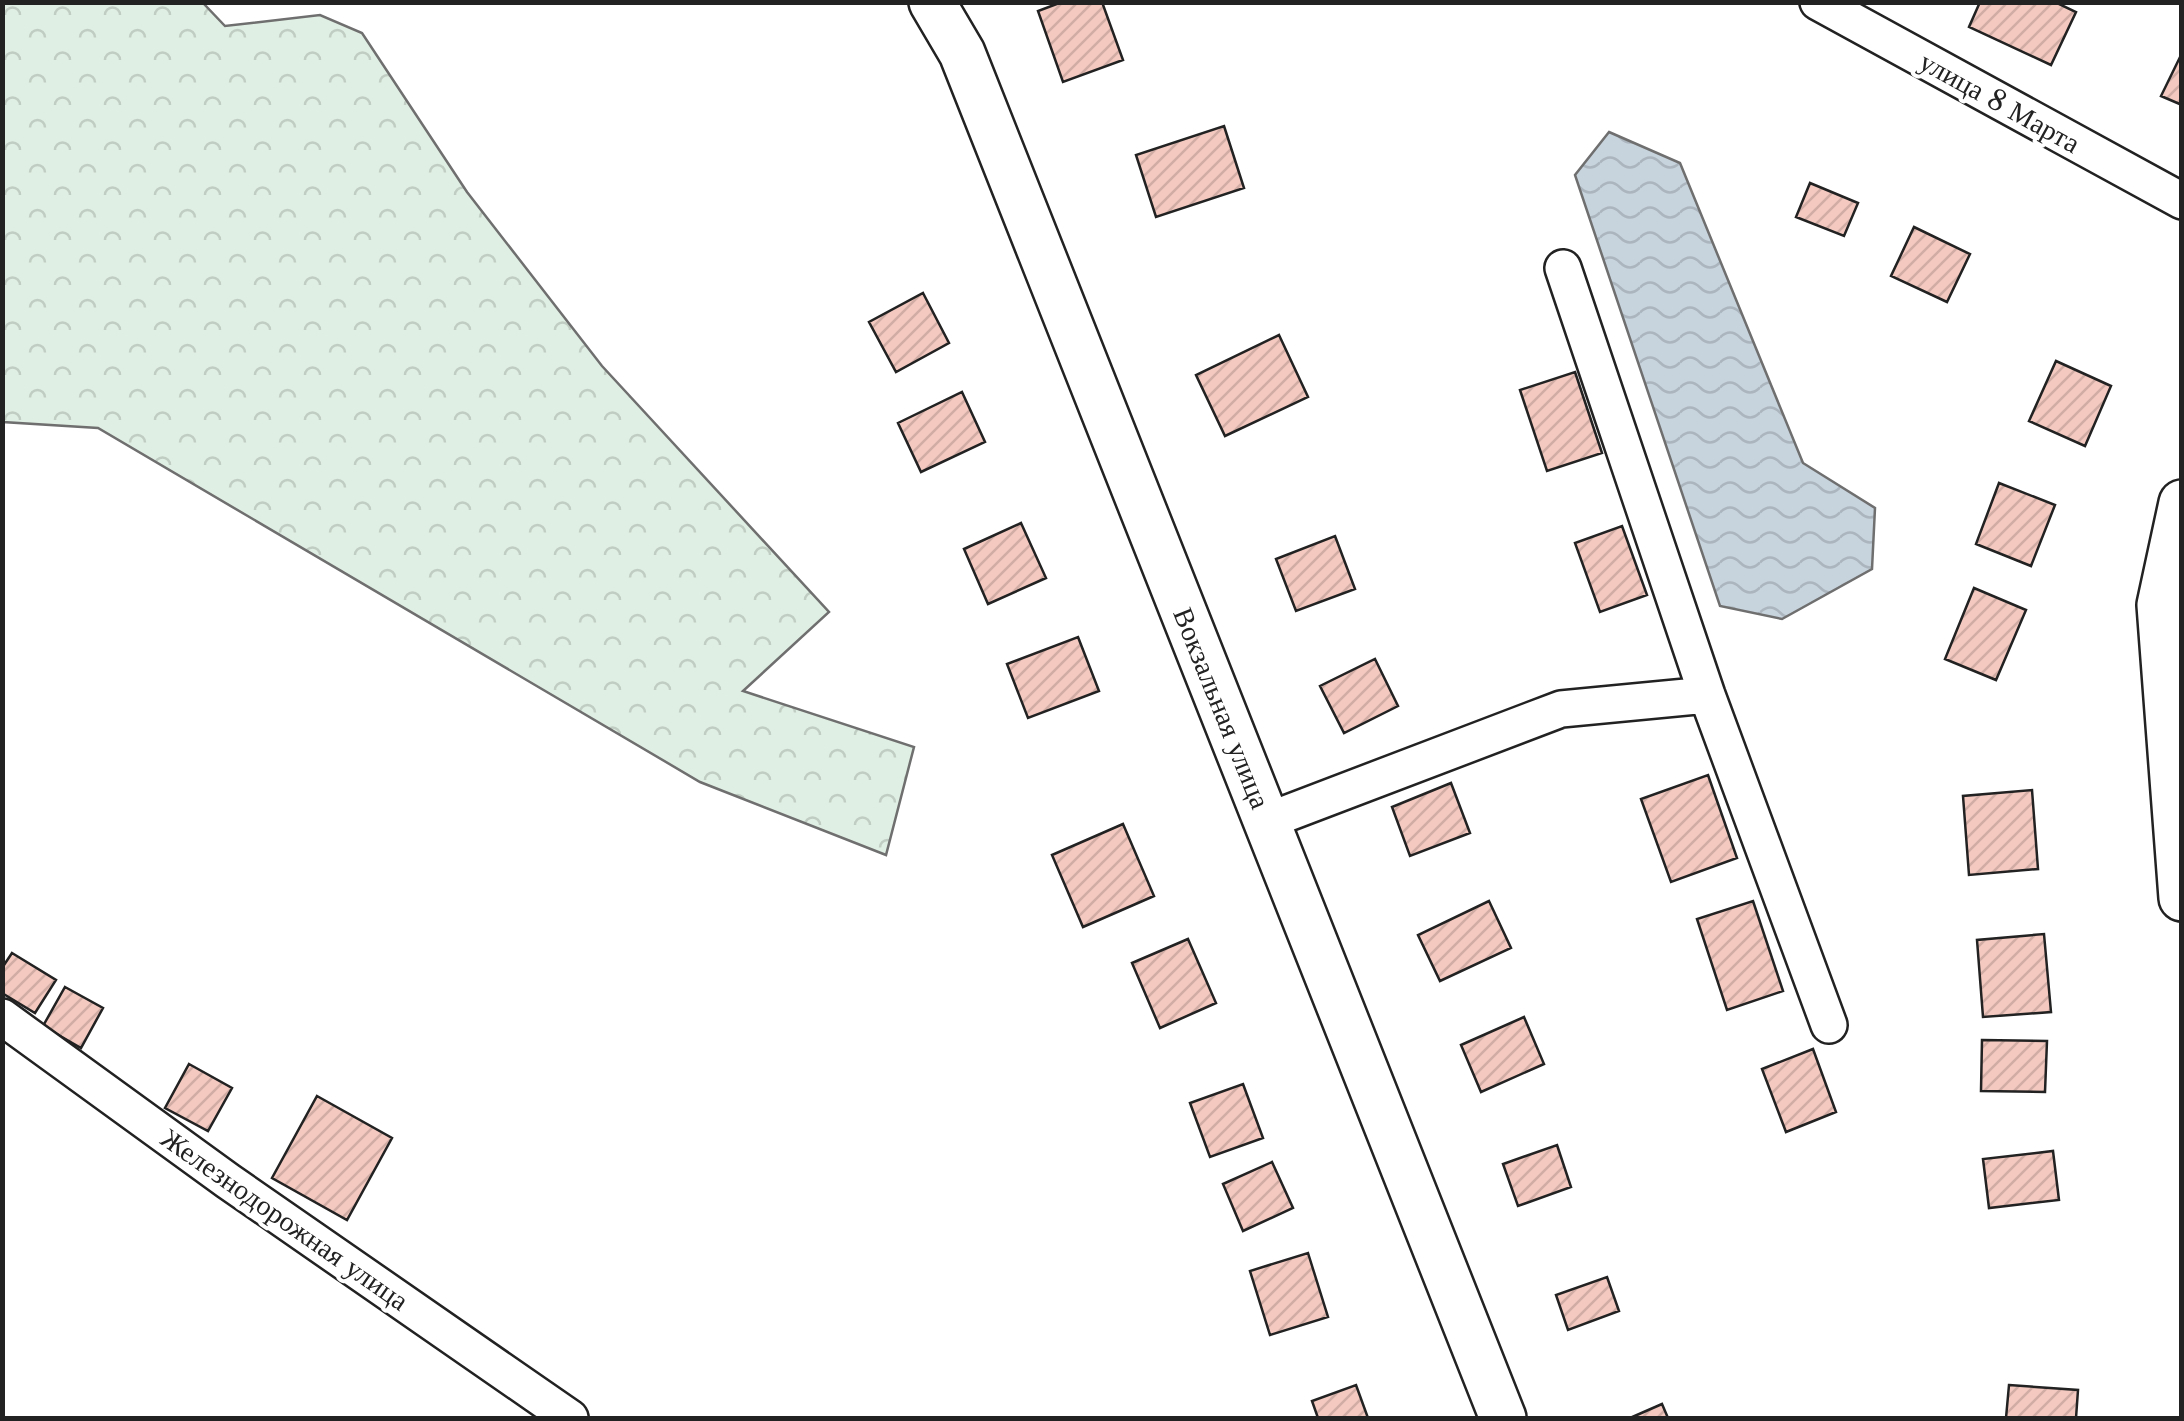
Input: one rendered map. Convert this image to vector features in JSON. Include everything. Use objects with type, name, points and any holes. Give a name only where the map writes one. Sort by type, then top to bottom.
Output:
[{"type":"street","name":"Вокзальная улица","points":[[932,2],[962,53],[1503,1418]]},
{"type":"street","name":"улица 8 Марта","points":[[1818,2],[2182,201]]},
{"type":"street","points":[[1563,268],[1707,695],[1829,1025]]},
{"type":"street","points":[[2182,504],[2160,605],[2182,898]]},
{"type":"street","points":[[1267,821],[1561,708],[1707,695]]},
{"type":"street","name":"Железнодорожная улица","points":[[2,1017],[570,1418]]},
{"type":"green space","points":[[2,3],[203,3],[225,26],[320,15],[362,33],[467,192],[602,366],[829,612],[743,691],[914,747],[886,855],[700,782],[98,428],[3,422]]},
{"type":"water","points":[[1609,132],[1680,163],[1803,463],[1875,508],[1872,569],[1782,619],[1720,606],[1575,175]]},
{"type":"building","points":[[1062,2],[1102,2],[1123,60],[1063,82],[1038,11]]},
{"type":"building","points":[[1980,2],[2055,2],[2076,12],[2051,65],[1969,27]]},
{"type":"building","points":[[2182,53],[2182,105],[2161,96]]},
{"type":"building","points":[[1224,126],[1244,188],[1156,217],[1136,155]]},
{"type":"building","points":[[1810,183],[1858,203],[1844,236],[1796,217]]},
{"type":"building","points":[[1914,227],[1970,254],[1947,302],[1891,276]]},
{"type":"building","points":[[923,293],[949,343],[896,372],[869,322]]},
{"type":"building","points":[[1279,335],[1308,397],[1225,436],[1196,375]]},
{"type":"building","points":[[2056,361],[2111,386],[2085,446],[2029,421]]},
{"type":"building","points":[[1575,372],[1602,453],[1547,471],[1520,390]]},
{"type":"building","points":[[962,392],[985,442],[921,472],[898,423]]},
{"type":"building","points":[[1999,483],[2055,505],[2031,566],[1976,544]]},
{"type":"building","points":[[1021,523],[1046,578],[988,604],[964,549]]},
{"type":"building","points":[[1622,526],[1647,595],[1600,612],[1575,543]]},
{"type":"building","points":[[1335,536],[1355,589],[1296,611],[1276,559]]},
{"type":"building","points":[[1974,588],[2026,610],[1996,680],[1945,659]]},
{"type":"building","points":[[1078,637],[1099,691],[1028,718],[1007,664]]},
{"type":"building","points":[[1375,659],[1398,706],[1344,733],[1320,686]]},
{"type":"building","points":[[1708,775],[1737,858],[1671,882],[1641,799]]},
{"type":"building","points":[[1451,783],[1470,833],[1410,856],[1392,807]]},
{"type":"building","points":[[2032,790],[2038,869],[1969,875],[1963,796]]},
{"type":"building","points":[[1123,824],[1154,896],[1083,927],[1052,855]]},
{"type":"building","points":[[1489,901],[1511,948],[1440,981],[1418,935]]},
{"type":"building","points":[[1753,901],[1783,991],[1727,1010],[1697,919]]},
{"type":"building","points":[[2044,934],[2051,1012],[1983,1017],[1977,940]]},
{"type":"building","points":[[1188,939],[1216,1003],[1160,1028],[1132,963]]},
{"type":"building","points":[[12,953],[56,980],[35,1013],[2,993],[2,968]]},
{"type":"building","points":[[65,987],[103,1008],[81,1048],[43,1026]]},
{"type":"building","points":[[1524,1017],[1544,1064],[1481,1092],[1461,1045]]},
{"type":"building","points":[[1982,1040],[2047,1041],[2045,1092],[1981,1091]]},
{"type":"building","points":[[1813,1049],[1836,1112],[1786,1132],[1762,1069]]},
{"type":"building","points":[[189,1064],[232,1088],[208,1131],[165,1108]]},
{"type":"building","points":[[1243,1084],[1263,1138],[1210,1157],[1190,1103]]},
{"type":"building","points":[[317,1096],[392,1138],[347,1220],[272,1178]]},
{"type":"building","points":[[1557,1145],[1571,1187],[1518,1206],[1503,1164]]},
{"type":"building","points":[[2053,1151],[2059,1200],[1989,1208],[1983,1159]]},
{"type":"building","points":[[1272,1162],[1293,1208],[1243,1231],[1223,1184]]},
{"type":"building","points":[[1308,1253],[1328,1317],[1270,1335],[1250,1271]]},
{"type":"building","points":[[1607,1277],[1619,1311],[1568,1330],[1556,1295]]},
{"type":"building","points":[[1356,1385],[1368,1418],[1318,1418],[1312,1401]]},
{"type":"building","points":[[2009,1385],[2078,1390],[2076,1418],[2006,1418]]},
{"type":"building","points":[[1662,1404],[1668,1418],[1630,1418]]}]
